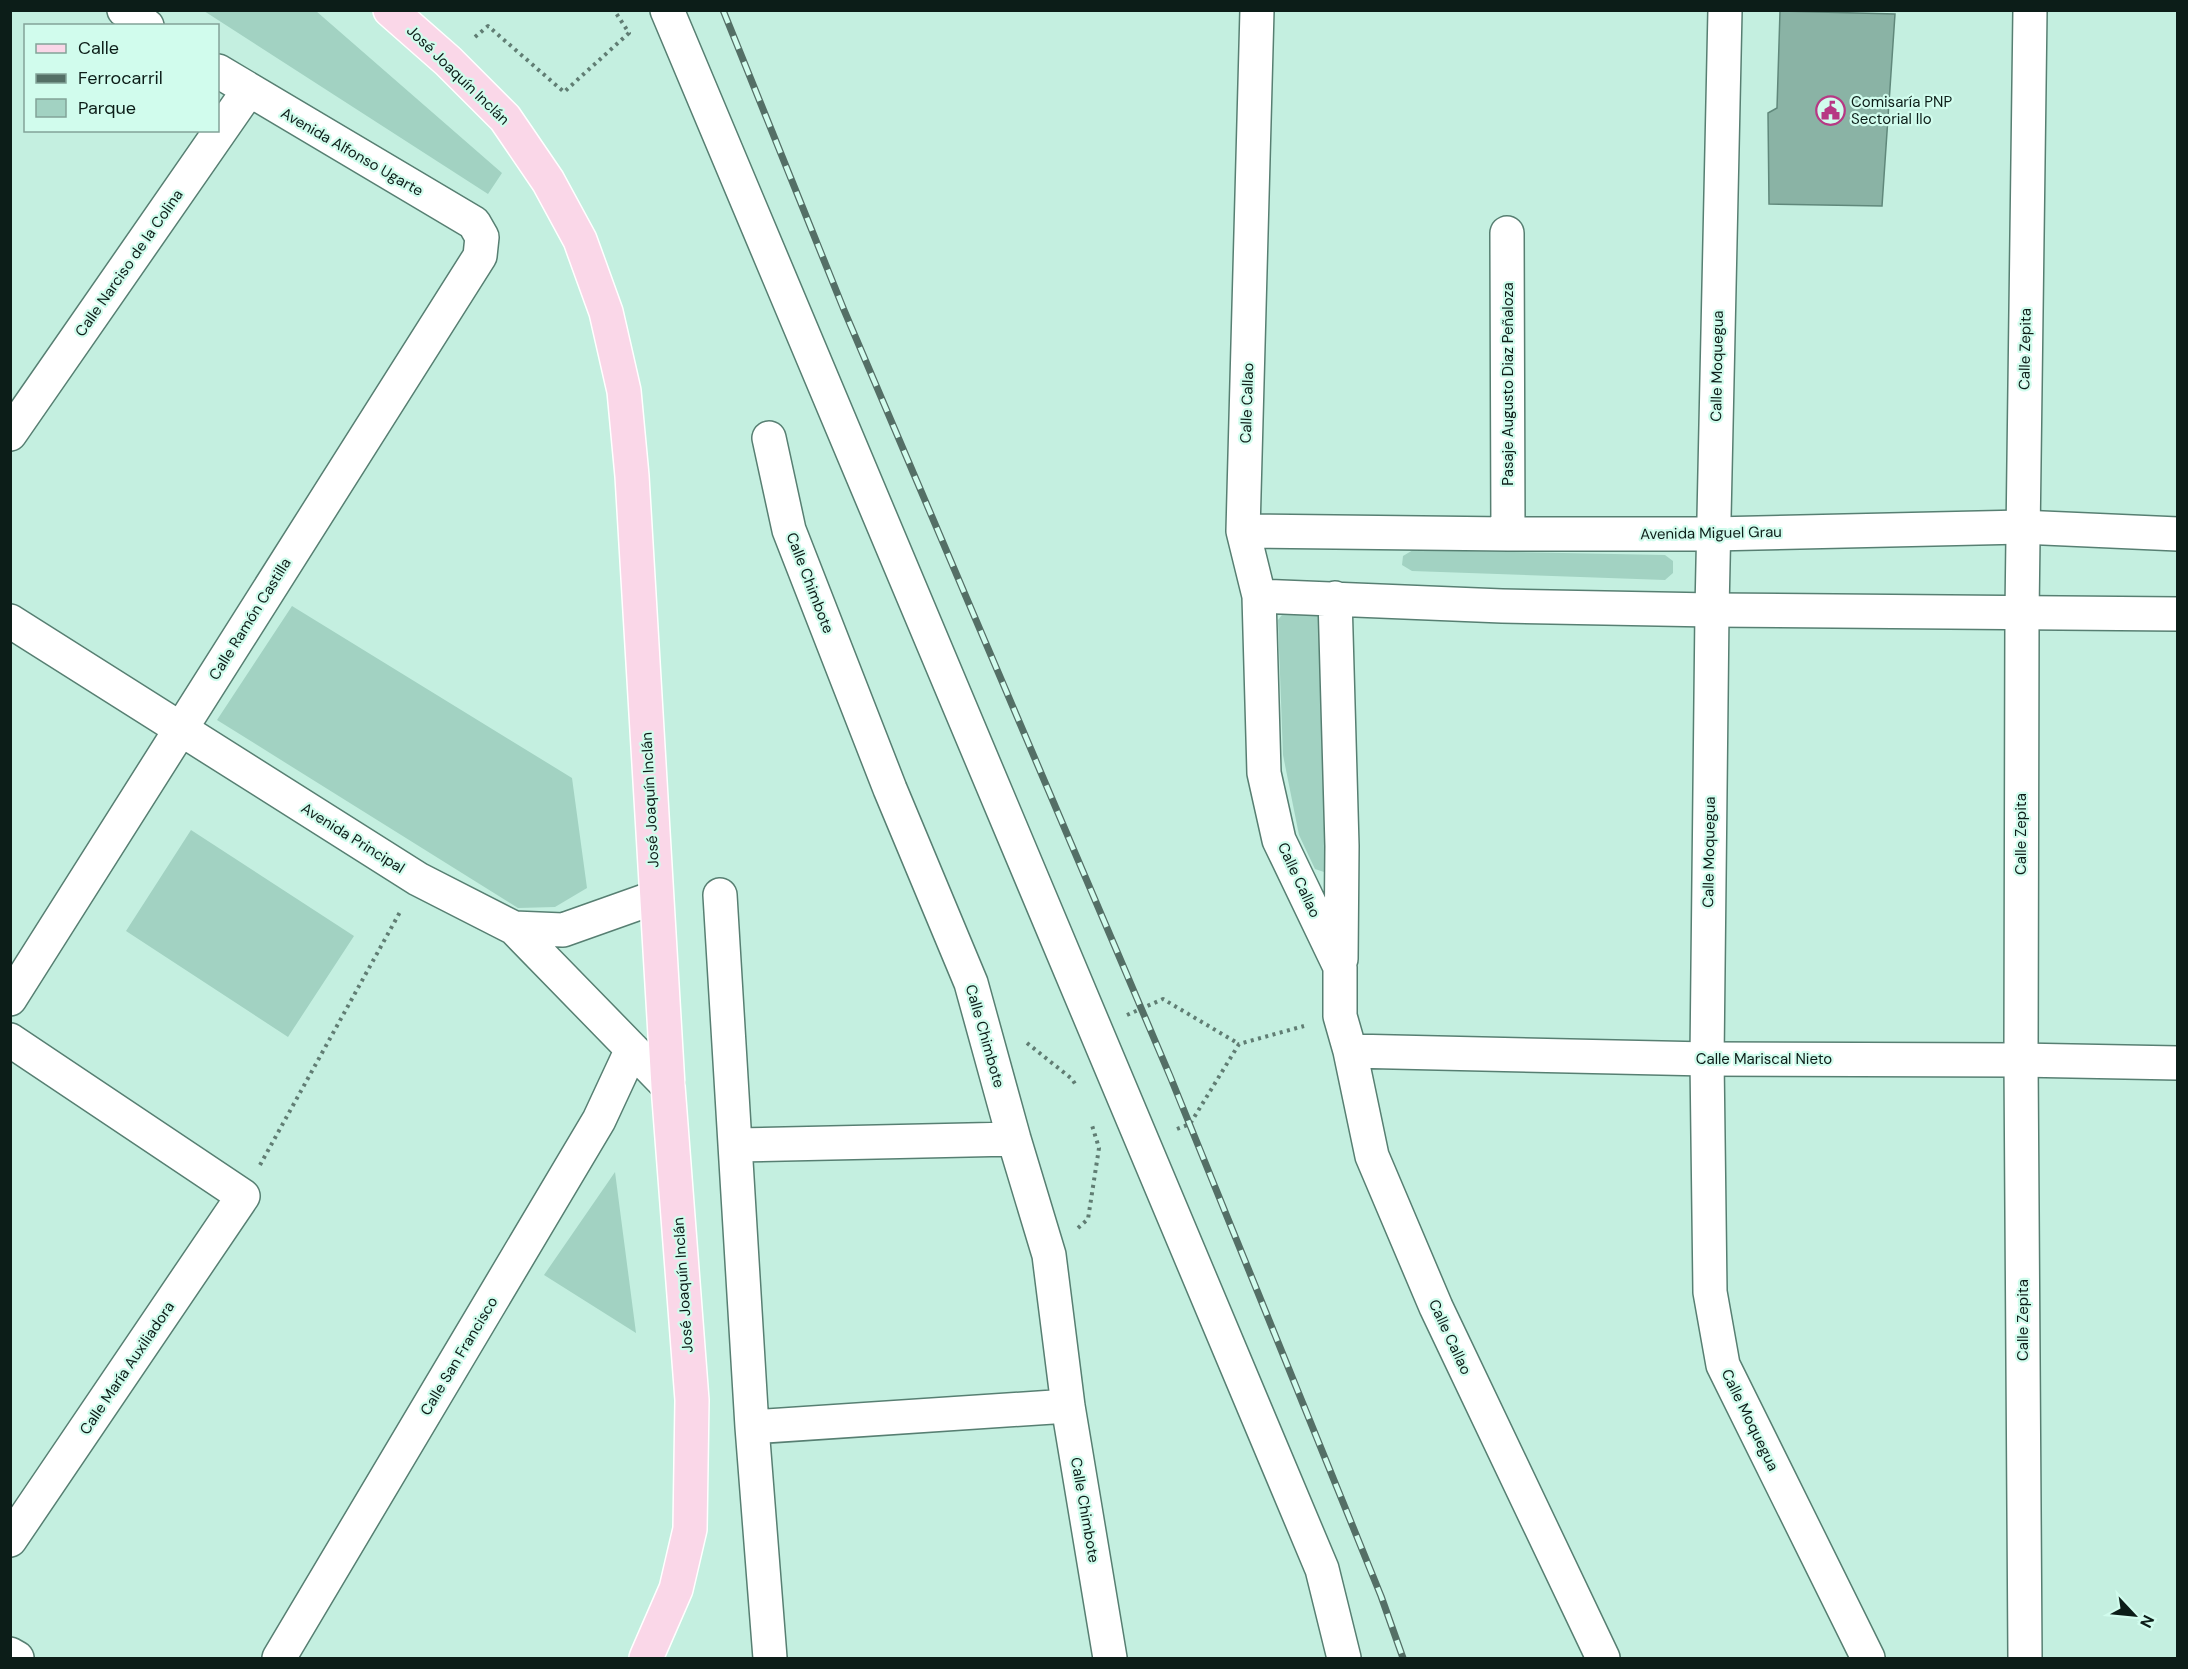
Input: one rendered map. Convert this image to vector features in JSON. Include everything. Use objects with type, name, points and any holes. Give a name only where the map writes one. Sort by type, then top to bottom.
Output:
[{"type":"main road","name":"José Joaquín Inclán","points":[[390,10],[448,61],[505,118],[548,181],[580,240],[606,312],[624,391],[632,476],[668,1086],[692,1400],[690,1529],[676,1589],[647,1658]]},
{"type":"street","points":[[124,10],[144,24]]},
{"type":"street","points":[[667,10],[1322,1569],[1344,1659]]},
{"type":"street","name":"Calle Callao","points":[[1257,10],[1243,531],[1259,596],[1264,773],[1279,840],[1340,967],[1340,1016],[1350,1051],[1372,1156],[1436,1307],[1603,1659]]},
{"type":"street","name":"Calle Moquegua","points":[[1725,10],[1712,610],[1707,1059],[1710,1292],[1723,1365],[1868,1659]]},
{"type":"street","name":"Calle Zepita","points":[[2025,1659],[2021,1060],[2022,613],[2030,10]]},
{"type":"street","name":"Avenida Alfonso Ugarte","points":[[219,72],[248,91],[474,223],[482,237]]},
{"type":"street","name":"Calle Narciso de la Colina","points":[[10,434],[248,91]]},
{"type":"street","name":"Pasaje Augusto Diaz Peñaloza","points":[[1507,234],[1508,534]]},
{"type":"street","name":"Calle Ramón Castilla","points":[[10,999],[480,256],[482,237]]},
{"type":"street","name":"Calle Chimbote","points":[[769,438],[789,530],[890,789],[971,983],[1049,1256],[1068,1406],[1110,1659]]},
{"type":"street","name":"Avenida Miguel Grau","points":[[1243,531],[1713,534],[2023,527],[2178,534]]},
{"type":"street","points":[[1259,596],[1502,606],[2178,614]]},
{"type":"street","points":[[1335,598],[1341,834],[1340,967]]},
{"type":"street","name":"Avenida Principal","points":[[10,621],[418,879],[514,928],[668,1086]]},
{"type":"street","points":[[720,895],[752,1427],[770,1659]]},
{"type":"street","points":[[514,928],[563,930],[656,897]]},
{"type":"street","points":[[10,1040],[243,1196]]},
{"type":"street","name":"Calle San Francisco","points":[[279,1659],[599,1120],[632,1049]]},
{"type":"street","name":"Calle Mariscal Nieto","points":[[1350,1051],[1707,1059],[2178,1063]]},
{"type":"street","points":[[736,1145],[1014,1138]]},
{"type":"street","name":"Calle María Auxiliadora","points":[[10,1540],[243,1196]]},
{"type":"street","points":[[752,1427],[1068,1406]]},
{"type":"street","points":[[10,1654],[17,1659]]},
{"type":"path","points":[[448,61],[488,26],[564,92],[629,33],[614,10]]},
{"type":"path","points":[[243,1196],[418,879]]},
{"type":"path","points":[[1096,1028],[1163,999],[1239,1044]]},
{"type":"path","points":[[1144,1144],[1190,1124],[1239,1044],[1340,1016]]},
{"type":"path","points":[[986,1031],[1029,1044],[1072,1079],[1081,1094]]},
{"type":"path","points":[[1049,1256],[1088,1218],[1099,1148],[1090,1120]]},
{"type":"green space","points":[[204,11],[316,11],[502,173],[488,194]]},
{"type":"green space","points":[[1413,550],[1665,555],[1673,561],[1673,573],[1665,580],[1412,571],[1402,565],[1403,556]]},
{"type":"green space","points":[[292,606],[572,778],[587,888],[555,907],[518,908],[217,720]]},
{"type":"green space","points":[[1285,611],[1321,615],[1328,868],[1324,872],[1315,869],[1299,835],[1283,755],[1278,620]]},
{"type":"green space","points":[[191,830],[354,936],[288,1037],[126,931]]},
{"type":"green space","points":[[615,1172],[636,1333],[544,1275]]},
{"type":"building","name":"Comisaría PNP Sectorial Ilo","points":[[1780,11],[1895,14],[1882,206],[1769,204],[1768,113],[1777,108]]},
{"type":"railway","points":[[723,10],[844,310],[1170,1076],[1381,1596],[1403,1658]]},
{"type":"place","name":"Comisaría PNP Sectorial Ilo","points":[[1830,111]]}]
